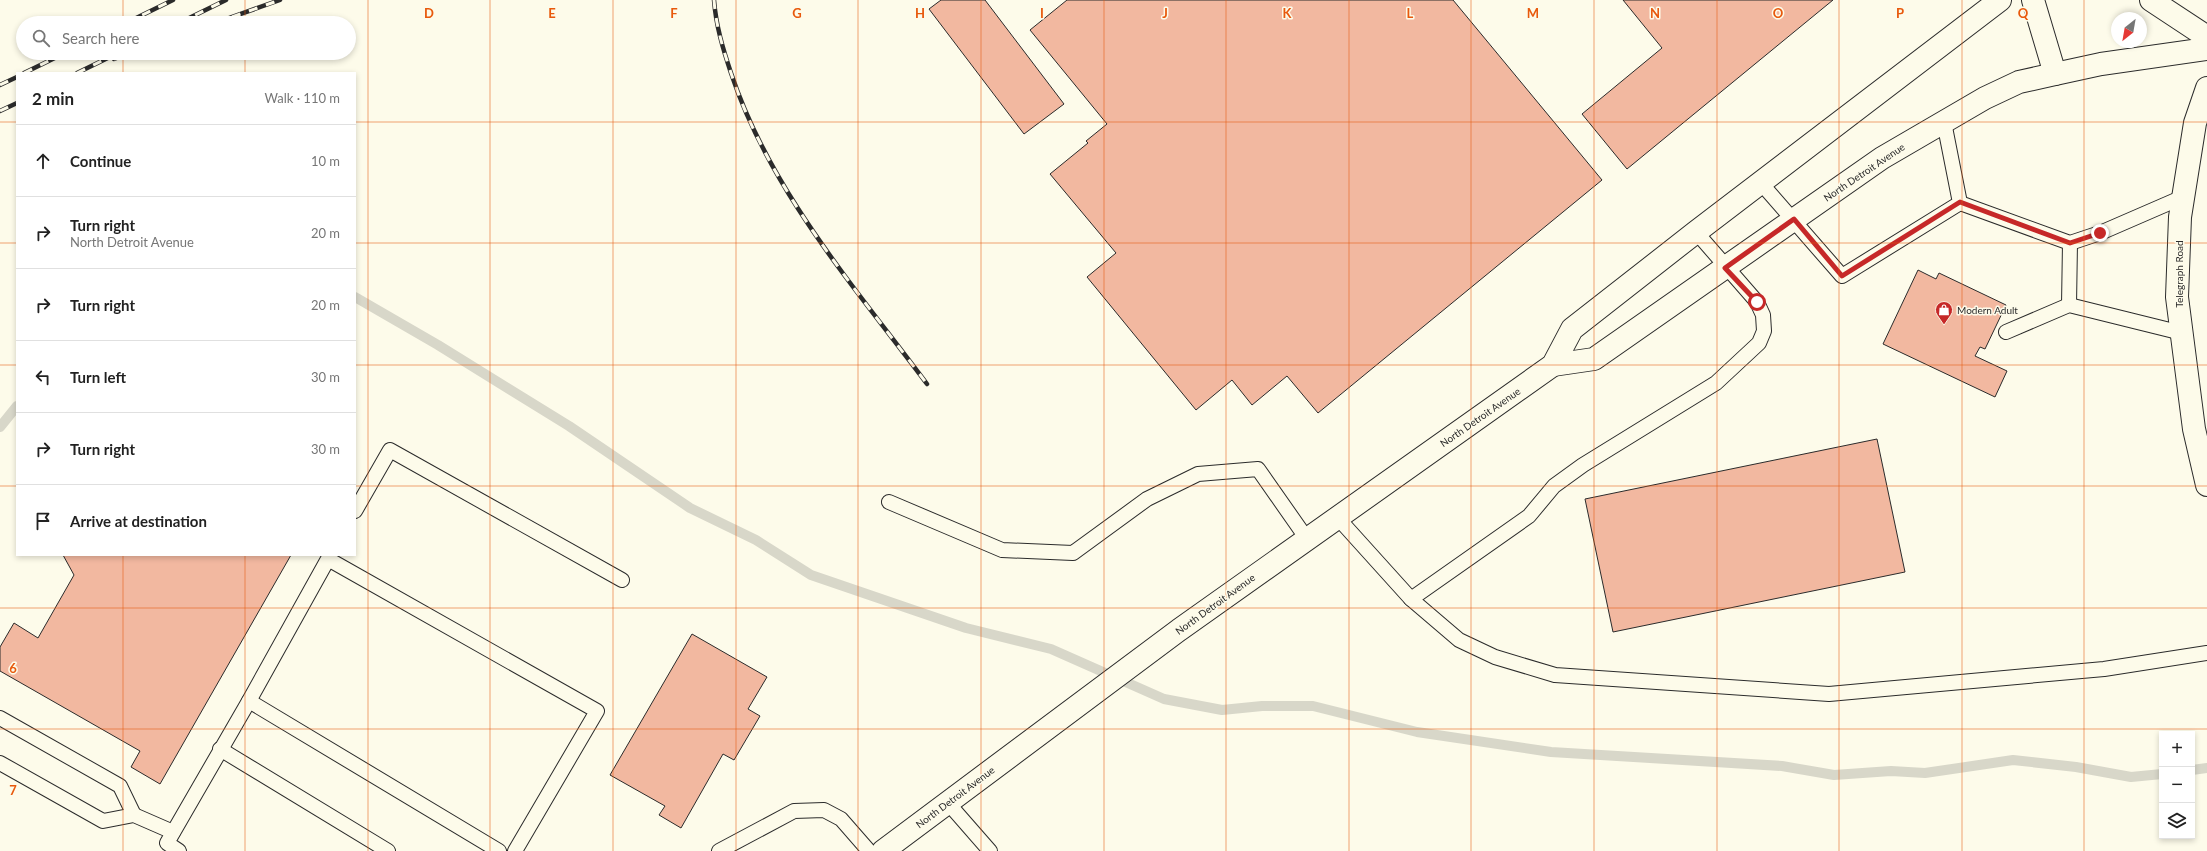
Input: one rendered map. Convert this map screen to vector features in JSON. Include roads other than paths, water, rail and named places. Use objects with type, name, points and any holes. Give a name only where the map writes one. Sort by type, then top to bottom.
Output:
[{"type":"main road","name":"North Detroit Avenue","points":[[1553,365],[1572,329],[1760,182],[2000,0]]},
{"type":"main road","points":[[2032,0],[2041,23],[2055,74]]},
{"type":"main road","points":[[2151,0],[2207,37]]},
{"type":"main road","name":"North Detroit Avenue","points":[[883,851],[1179,630],[1553,365],[1594,359],[1882,158],[1985,98],[2019,82],[2101,64],[2207,49]]},
{"type":"main road","name":"Telegraph Road","points":[[2207,88],[2195,123],[2180,217],[2177,297],[2194,429],[2207,485]]},
{"type":"lane","points":[[1944,122],[1960,202]]},
{"type":"lane","points":[[1760,182],[1794,219],[1842,276],[1960,202]]},
{"type":"lane","points":[[1960,202],[2070,243],[2100,233],[2183,197]]},
{"type":"lane","points":[[1411,599],[1528,516],[1554,486],[1583,465],[1716,383],[1760,343],[1764,331],[1763,315],[1757,302],[1725,268],[1696,232]]},
{"type":"lane","points":[[2069,304],[2070,243]]},
{"type":"lane","points":[[2006,332],[2069,304],[2182,333]]},
{"type":"lane","points":[[356,509],[390,450],[622,580]]},
{"type":"lane","points":[[889,502],[1002,550],[1073,553],[1148,498],[1198,474],[1258,469],[1307,539]]},
{"type":"lane","points":[[1337,517],[1411,599],[1459,640],[1495,657],[1555,675],[1821,694],[2104,669],[2207,653]]},
{"type":"lane","points":[[179,851],[167,843],[220,749],[249,702],[329,557],[597,711],[515,851]]},
{"type":"lane","points":[[249,702],[499,851]]},
{"type":"lane","points":[[0,718],[120,786],[134,815]]},
{"type":"lane","points":[[220,749],[388,851]]},
{"type":"lane","points":[[0,763],[103,821],[134,815],[173,832]]},
{"type":"lane","points":[[948,803],[990,851]]},
{"type":"lane","points":[[719,851],[794,811],[824,810],[841,820],[869,851]]},
{"type":"waterway","points":[[356,298],[438,345],[569,426],[690,508],[756,540],[811,575],[966,628],[1051,649],[1164,699],[1222,710],[1262,706],[1313,706],[1417,732],[1551,752],[1782,766],[1834,775],[1891,771],[1925,773],[2013,760],[2076,767],[2131,777],[2159,774]]},
{"type":"waterway","points":[[0,427],[16,407]]},
{"type":"waterway","points":[[2195,770],[2207,768]]},
{"type":"railway","points":[[140,16],[173,0]]},
{"type":"railway","points":[[193,16],[226,0]]},
{"type":"railway","points":[[235,16],[280,0]]},
{"type":"railway","points":[[714,0],[720,37],[731,73],[748,116],[768,158],[816,236],[927,384]]},
{"type":"railway","points":[[26,72],[51,60]]},
{"type":"railway","points":[[79,72],[104,60]]},
{"type":"railway","points":[[0,85],[16,77]]},
{"type":"railway","points":[[0,111],[16,103]]},
{"type":"place","name":"Modern Adult","points":[[1944,325]]}]
